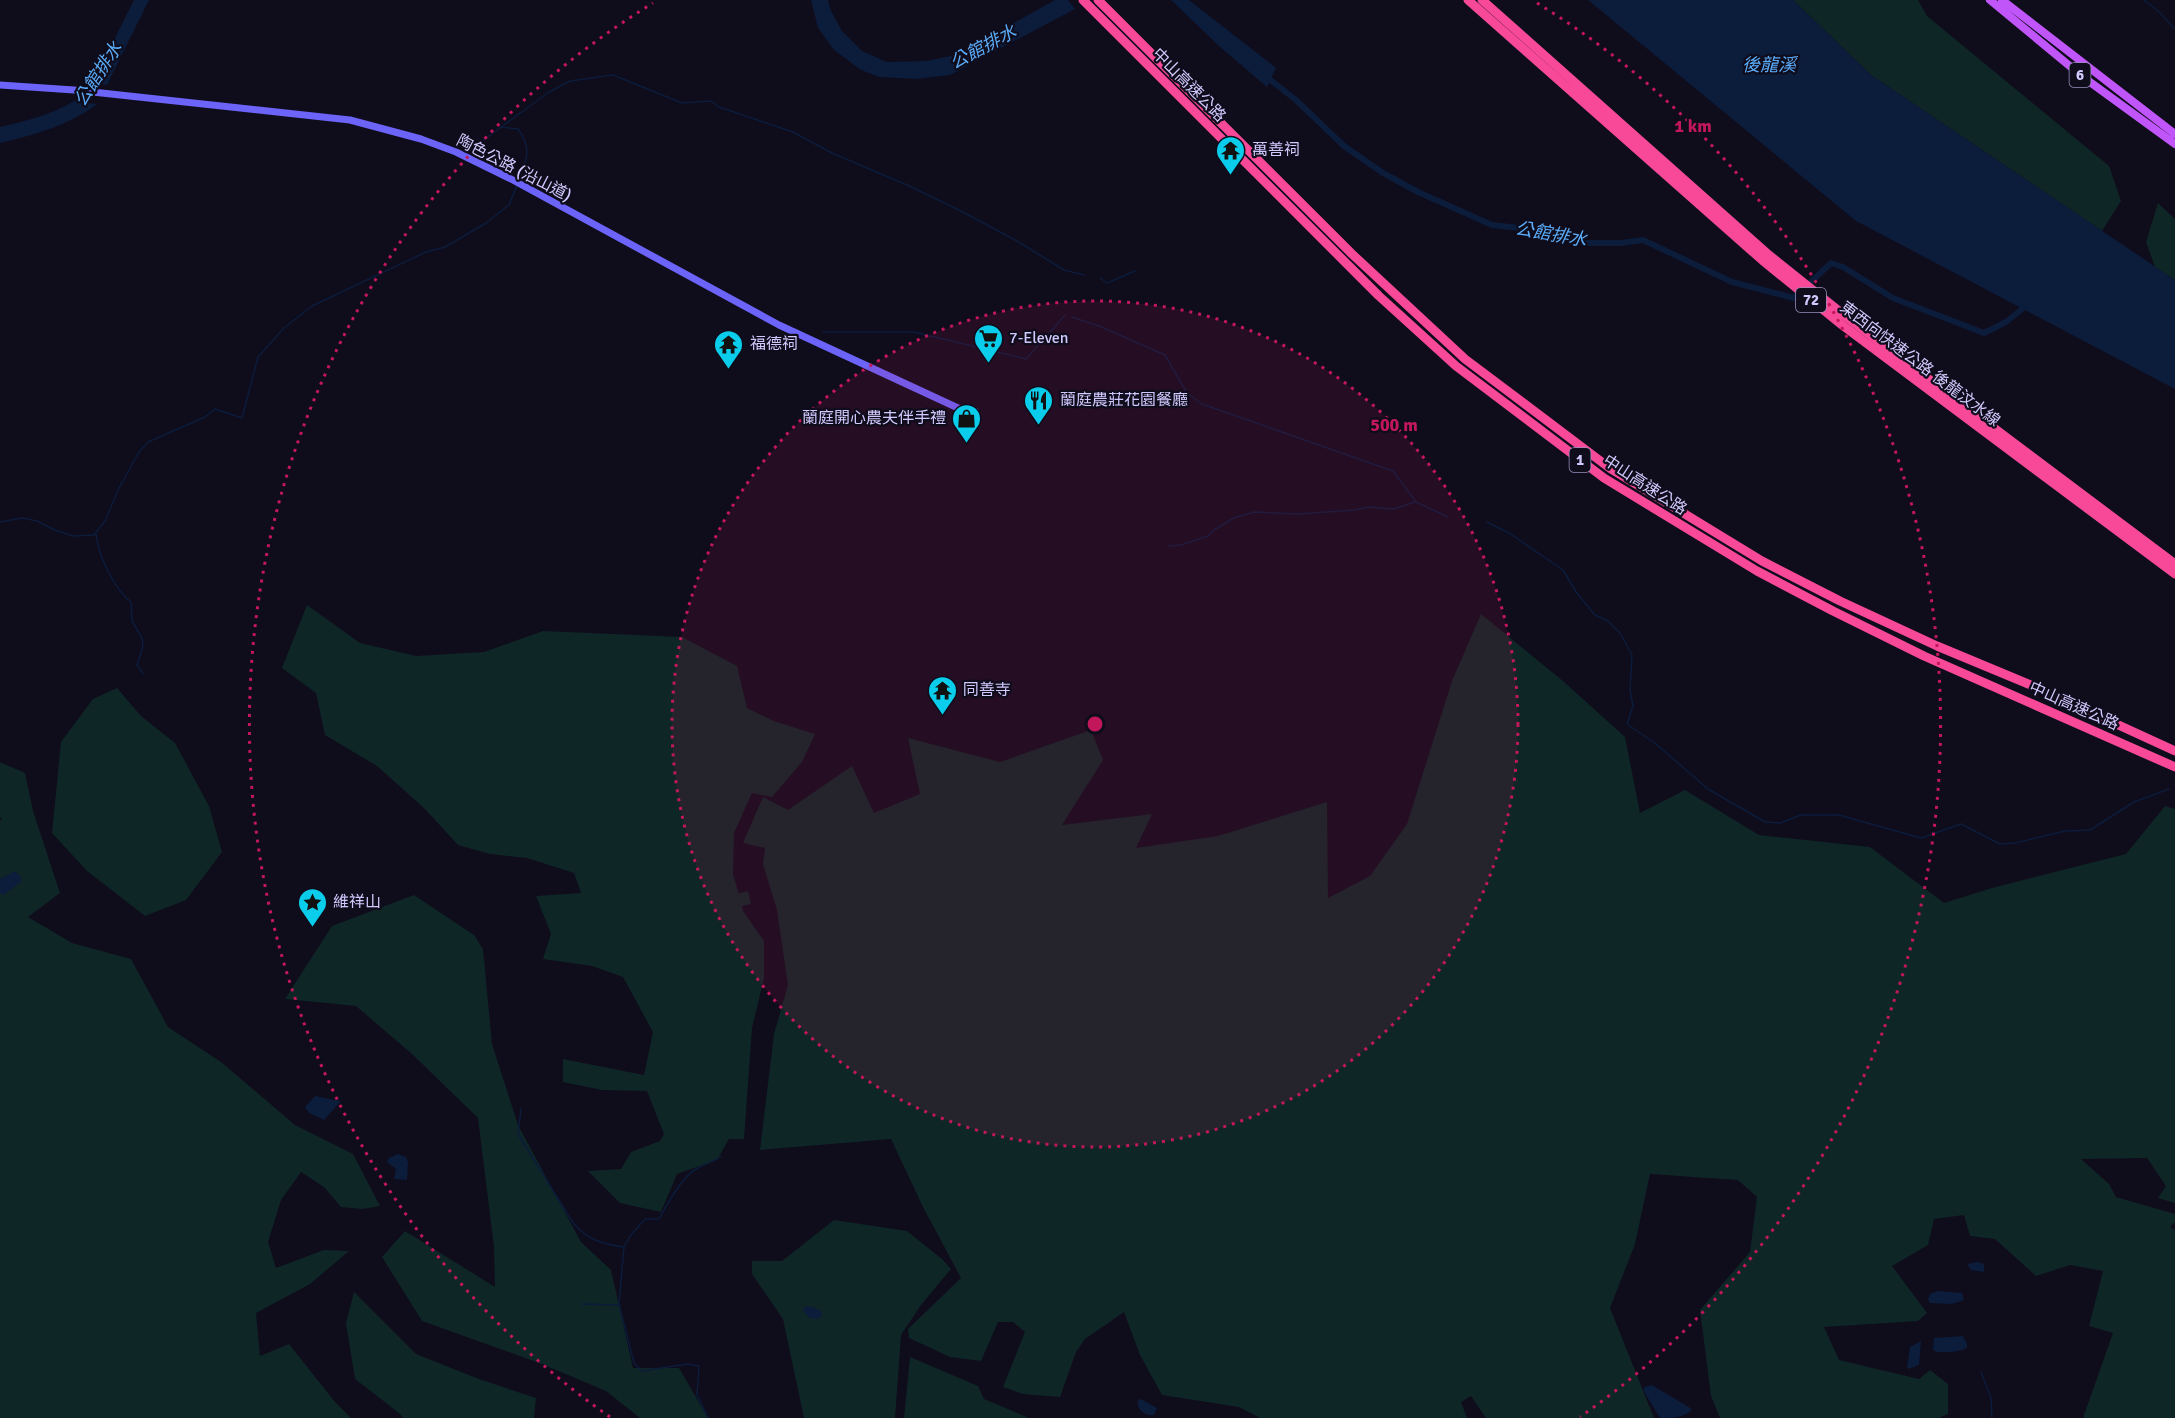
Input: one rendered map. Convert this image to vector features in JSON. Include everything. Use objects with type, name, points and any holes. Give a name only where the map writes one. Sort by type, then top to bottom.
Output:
[{"type":"highway","name":"中山高速公路","points":[[1098,0],[1352,254],[1465,359],[1611,469],[1762,561],[1830,596],[2175,751]]},
{"type":"highway","name":"東西向快速公路 後龍汶水線","points":[[1468,0],[1762,260],[1842,325],[2175,574]]},
{"type":"highway","name":"東西向快速公路 後龍汶水線","points":[[1482,0],[1769,255],[1849,319],[2175,564]]},
{"type":"highway","name":"中山高速公路","points":[[1086,3],[1379,296],[1456,366],[1604,478],[1757,571],[1833,611],[1924,656],[2175,766]]},
{"type":"main road","name":"6","points":[[1990,0],[2083,77],[2175,144]]},
{"type":"main road","name":"6","points":[[2002,0],[2175,134]]},
{"type":"main road","name":"陶色公路 (沿山道)","points":[[0,85],[350,120],[421,139],[520,183],[779,325],[958,408],[975,411]]},
{"type":"green space","points":[[1793,0],[1918,0],[1927,16],[2109,166],[2121,201],[2102,231],[1871,75]]},
{"type":"green space","points":[[2158,203],[2175,219],[2175,280],[2155,267],[2146,242]]},
{"type":"green space","points":[[307,605],[360,643],[416,656],[484,652],[543,631],[682,637],[737,666],[747,708],[774,721],[815,734],[802,762],[772,797],[752,793],[734,833],[733,874],[740,898],[739,893],[748,891],[751,904],[742,906],[743,911],[764,941],[764,978],[752,1028],[744,1139],[729,1139],[717,1160],[677,1174],[661,1212],[620,1203],[588,1171],[621,1169],[631,1152],[660,1141],[664,1134],[647,1091],[602,1090],[563,1082],[563,1059],[644,1075],[653,1032],[623,977],[592,966],[543,959],[551,934],[536,896],[581,893],[574,873],[527,858],[490,854],[458,845],[424,808],[377,766],[325,735],[316,693],[282,668]]},
{"type":"green space","points":[[1481,614],[1563,681],[1625,737],[1640,813],[1685,790],[1759,835],[1870,847],[1944,903],[1992,888],[2126,854],[2165,806],[2175,809],[2175,1203],[2158,1198],[2166,1186],[2147,1158],[2081,1159],[2109,1184],[2116,1197],[2175,1214],[2175,1222],[2170,1227],[2175,1230],[2175,1418],[2084,1418],[2113,1333],[2089,1326],[2103,1271],[2070,1265],[2036,1276],[1995,1239],[1970,1236],[1964,1215],[1934,1219],[1928,1245],[1892,1266],[1927,1313],[1918,1321],[1824,1327],[1839,1360],[1919,1379],[1930,1370],[1948,1384],[1948,1414],[1939,1418],[1720,1418],[1711,1396],[1700,1310],[1750,1252],[1757,1197],[1738,1180],[1650,1174],[1635,1244],[1610,1308],[1654,1418],[1486,1418],[1471,1396],[1461,1402],[1467,1418],[1260,1418],[1239,1407],[1162,1395],[1140,1355],[1124,1312],[1085,1339],[1076,1352],[1060,1397],[1023,1394],[1003,1387],[1025,1332],[1013,1322],[998,1322],[981,1361],[950,1357],[909,1338],[908,1329],[961,1278],[923,1207],[891,1139],[760,1150],[774,1034],[788,985],[777,910],[763,864],[765,848],[743,843],[763,797],[788,810],[852,766],[874,813],[920,794],[908,738],[1000,762],[1091,730],[1103,760],[1062,825],[1152,814],[1136,848],[1218,836],[1327,802],[1328,898],[1370,876],[1407,824],[1452,681]]},
{"type":"green space","points":[[117,688],[141,716],[175,743],[209,806],[222,852],[186,900],[145,916],[87,871],[52,833],[61,742],[93,699]]},
{"type":"green space","points":[[0,762],[25,773],[33,811],[60,893],[28,917],[72,943],[131,959],[168,1027],[221,1062],[295,1125],[353,1154],[380,1206],[362,1209],[341,1207],[324,1187],[301,1172],[281,1200],[268,1242],[276,1268],[324,1250],[349,1251],[310,1284],[256,1313],[260,1356],[289,1344],[335,1402],[351,1418],[0,1418],[0,821],[2,819],[0,817]]},
{"type":"green space","points":[[414,895],[474,935],[483,949],[492,1044],[518,1125],[581,1242],[611,1270],[633,1368],[679,1368],[708,1418],[640,1418],[606,1391],[542,1364],[422,1321],[382,1257],[405,1231],[495,1287],[494,1247],[478,1118],[412,1054],[356,1006],[285,999],[332,926]]},
{"type":"green space","points":[[834,1220],[907,1231],[951,1269],[921,1305],[901,1335],[895,1418],[804,1418],[783,1319],[752,1274],[752,1261],[782,1261]]},
{"type":"green space","points":[[354,1292],[416,1354],[536,1398],[534,1418],[403,1418],[355,1379],[346,1323]]},
{"type":"green space","points":[[910,1357],[978,1386],[984,1399],[1029,1418],[904,1418]]},
{"type":"water","points":[[134,0],[149,0],[107,85],[88,82],[103,62]]},
{"type":"water","points":[[811,0],[828,0],[842,31],[862,51],[887,62],[926,61],[956,55],[1055,0],[1068,0],[1075,9],[950,75],[916,79],[879,77],[861,70],[834,50],[818,28]]},
{"type":"water","points":[[1171,0],[1189,0],[1276,68],[1267,87],[1220,47]]},
{"type":"water","name":"後龍溪","points":[[1588,0],[1793,0],[1871,75],[2175,280],[2175,389],[1856,221]]},
{"type":"water","points":[[74,101],[97,104],[75,118],[39,133],[0,143],[0,127],[47,114]]},
{"type":"water","points":[[15,871],[21,877],[21,882],[3,895],[0,893],[0,879]]},
{"type":"water","points":[[315,1096],[341,1101],[324,1120],[309,1113],[305,1107]]},
{"type":"water","points":[[398,1154],[406,1157],[407,1180],[394,1179],[396,1169],[387,1162],[389,1158]]},
{"type":"water","points":[[1978,1262],[1984,1264],[1984,1272],[1971,1270],[1967,1264]]},
{"type":"water","points":[[1937,1291],[1962,1293],[1964,1299],[1951,1304],[1930,1303],[1928,1300],[1930,1294]]},
{"type":"water","points":[[806,1306],[822,1312],[822,1316],[817,1319],[810,1318],[803,1311]]},
{"type":"water","points":[[1963,1336],[1967,1348],[1948,1352],[1936,1352],[1933,1349],[1934,1338]]},
{"type":"water","points":[[1921,1341],[1919,1365],[1909,1369],[1907,1367],[1910,1347]]},
{"type":"water","points":[[1652,1385],[1692,1409],[1682,1416],[1660,1418],[1643,1390]]},
{"type":"water","points":[[1141,1399],[1157,1408],[1154,1415],[1144,1414],[1138,1403]]},
{"type":"waterway","points":[[2144,0],[2175,29]]},
{"type":"waterway","points":[[474,147],[549,92],[570,81],[613,75],[682,103],[711,101],[719,107],[793,132],[832,153],[959,210],[1017,241],[1064,270],[1084,275]]},
{"type":"waterway","name":"公館排水","points":[[1264,75],[1296,100],[1344,146],[1383,173],[1418,192],[1492,225],[1538,230],[1585,243],[1621,243],[1643,240],[1732,282],[1794,298],[1831,263],[1843,267],[1893,298],[1984,333],[2006,322],[2027,305]]},
{"type":"waterway","name":"公館排水","points":[[79,107],[99,79]]},
{"type":"waterway","points":[[500,127],[518,129],[525,142],[527,154],[519,180]]},
{"type":"waterway","points":[[0,522],[22,518],[37,521],[73,536],[94,535],[105,521],[119,488],[139,452],[148,442],[205,417],[215,409],[242,418],[258,357],[284,328],[312,306],[426,252],[445,247],[486,223],[509,205],[517,185]]},
{"type":"waterway","points":[[1100,278],[1107,283],[1135,271]]},
{"type":"waterway","points":[[823,332],[914,332],[1026,359],[1065,315]]},
{"type":"waterway","points":[[1072,317],[1099,326],[1165,355],[1187,393],[1202,404],[1393,471],[1416,502],[1448,517]]},
{"type":"waterway","points":[[1169,546],[1181,545],[1208,536],[1234,518],[1254,512],[1298,514],[1368,507],[1394,509],[1415,502]]},
{"type":"waterway","points":[[1487,522],[1509,533],[1563,570],[1576,592],[1595,615],[1608,621],[1620,633],[1632,655],[1630,690],[1633,706],[1627,724],[1656,744],[1708,789],[1765,822],[1780,823],[1801,815],[1839,815],[1921,838],[1961,824],[2000,844],[2015,843],[2065,831],[2090,830],[2134,802],[2169,789]]},
{"type":"waterway","points":[[96,534],[108,571],[119,589],[131,602],[132,621],[142,638],[143,646],[137,665],[143,673]]},
{"type":"waterway","points":[[521,1109],[518,1134],[573,1223],[584,1234],[596,1240],[624,1247]]},
{"type":"waterway","points":[[708,1418],[697,1395],[699,1366],[687,1364],[642,1371],[634,1363],[619,1304],[624,1247],[630,1236],[645,1219],[659,1219],[685,1178],[696,1169],[721,1156]]},
{"type":"waterway","points":[[582,1304],[620,1305]]},
{"type":"waterway","points":[[1981,1372],[1991,1398],[1992,1418]]},
{"type":"place","name":"萬善祠","points":[[1231,176]]},
{"type":"place","name":"7-Eleven","points":[[988,364]]},
{"type":"place","name":"福德祠","points":[[729,370]]},
{"type":"place","name":"蘭庭農莊花園餐廳","points":[[1039,426]]},
{"type":"place","name":"蘭庭開心農夫伴手禮","points":[[967,444]]},
{"type":"place","name":"同善寺","points":[[942,716]]},
{"type":"place","name":"維祥山","points":[[312,928]]}]
